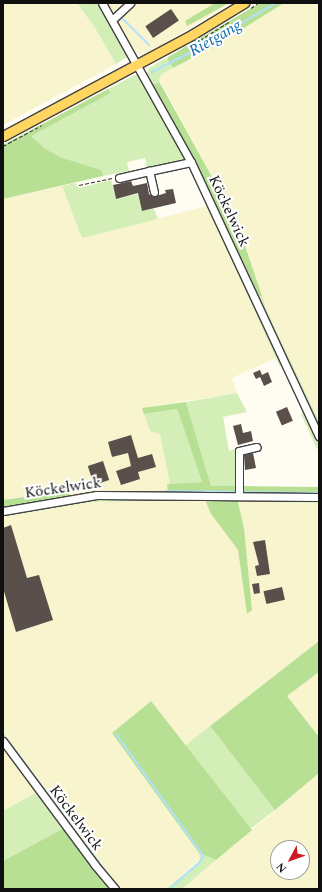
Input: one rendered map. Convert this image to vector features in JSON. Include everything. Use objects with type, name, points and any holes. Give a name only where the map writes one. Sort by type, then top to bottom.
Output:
[{"type":"main road","points":[[3,136],[138,64],[244,3]]},
{"type":"street","name":"Köckelwick","points":[[102,3],[138,64],[191,162],[319,438]]},
{"type":"street","points":[[112,20],[130,3]]},
{"type":"street","points":[[119,178],[191,162]]},
{"type":"street","points":[[149,171],[154,192]]},
{"type":"street","points":[[239,495],[239,450],[257,447]]},
{"type":"street","name":"Köckelwick","points":[[3,511],[97,494],[319,497]]},
{"type":"street","name":"Köckelwick","points":[[3,741],[95,865],[115,889]]},
{"type":"path","points":[[79,185],[119,178]]},
{"type":"path","points":[[58,485],[62,501]]},
{"type":"shaded area","points":[[3,3],[77,3],[95,28],[116,64],[3,125]]},
{"type":"shaded area","points":[[107,3],[230,3],[147,54],[141,55],[135,52]]},
{"type":"shaded area","points":[[284,3],[319,3],[319,421],[266,309],[237,222],[159,79],[162,74],[217,45]]},
{"type":"shaded area","points":[[62,186],[82,238],[207,206],[276,358],[232,378],[237,393],[142,408],[160,434],[170,484],[167,484],[168,493],[70,497],[68,491],[3,500],[3,199]]},
{"type":"shaded area","points":[[237,498],[271,499],[270,502],[319,503],[319,641],[184,746],[151,701],[112,733],[199,853],[200,859],[166,889],[121,889],[3,732],[3,513],[6,512],[8,516],[91,502],[205,500],[211,514],[238,550],[247,614],[252,610],[244,528]]},
{"type":"shaded area","points":[[319,672],[319,737],[287,696]]},
{"type":"shaded area","points":[[3,747],[37,792],[3,811]]},
{"type":"shaded area","points":[[319,773],[319,889],[182,889]]},
{"type":"green space","points":[[77,3],[99,3],[128,56],[116,64],[95,28]]},
{"type":"green space","points":[[215,3],[229,3],[187,26],[185,21]]},
{"type":"green space","points":[[260,3],[284,3],[217,45],[173,68],[168,60],[168,57]]},
{"type":"green space","points":[[168,57],[168,60],[173,68],[162,74],[159,79],[160,83],[151,84],[147,73],[149,68]]},
{"type":"green space","points":[[135,75],[140,76],[186,159],[184,161],[147,169],[145,158],[127,162],[129,171],[103,176],[100,170],[60,157],[44,148],[30,136],[111,93],[108,89]]},
{"type":"green space","points":[[160,83],[237,222],[262,296],[257,297],[208,188],[170,115],[151,84]]},
{"type":"green space","points":[[108,89],[111,93],[31,136],[44,148],[60,157],[101,170],[103,176],[3,199],[3,145]]},
{"type":"green space","points":[[111,180],[116,199],[138,194],[142,211],[154,209],[158,219],[82,238],[62,186],[75,183],[79,188]]},
{"type":"green space","points":[[209,205],[283,366],[279,365],[207,206]]},
{"type":"green space","points":[[262,296],[266,309],[319,421],[319,431],[257,297]]},
{"type":"green space","points":[[237,393],[247,412],[223,417],[229,451],[235,449],[238,461],[237,486],[211,486],[186,402]]},
{"type":"green space","points":[[186,402],[211,486],[237,486],[236,493],[168,493],[167,484],[202,482],[177,409],[144,414],[142,408]]},
{"type":"green space","points":[[177,409],[202,482],[170,484],[160,434],[150,431],[144,414]]},
{"type":"green space","points":[[305,413],[319,445],[319,449],[317,449],[301,414]]},
{"type":"green space","points":[[319,485],[319,495],[242,494],[242,486],[317,487]]},
{"type":"green space","points":[[68,491],[70,497],[3,509],[3,500]]},
{"type":"green space","points":[[204,497],[205,500],[91,502],[8,516],[6,512],[88,498]]},
{"type":"green space","points":[[204,497],[237,498],[244,528],[252,610],[247,614],[238,550],[211,514]]},
{"type":"green space","points":[[271,499],[319,499],[319,503],[270,502]]},
{"type":"green space","points":[[319,641],[319,672],[287,696],[319,737],[319,773],[275,810],[210,726]]},
{"type":"green space","points":[[151,701],[252,830],[216,860],[199,853],[112,733]]},
{"type":"green space","points":[[210,726],[275,810],[249,830],[184,746]]},
{"type":"green space","points":[[3,732],[121,889],[116,889],[3,738]]},
{"type":"green space","points":[[37,792],[64,828],[3,861],[3,811]]},
{"type":"green space","points":[[64,828],[111,889],[3,889],[3,861]]},
{"type":"green space","points":[[199,853],[216,860],[182,889],[166,889],[197,863],[200,859]]},
{"type":"building","points":[[171,9],[179,21],[153,38],[145,26]]},
{"type":"building","points":[[131,181],[133,186],[147,183],[149,194],[153,197],[166,193],[165,190],[173,189],[176,203],[142,211],[138,193],[116,199],[113,185]]},
{"type":"building","points":[[260,370],[262,375],[268,372],[272,382],[264,386],[260,377],[256,379],[253,373]]},
{"type":"building","points":[[287,407],[293,421],[282,425],[276,412]]},
{"type":"building","points":[[241,424],[243,433],[251,431],[253,441],[238,445],[233,426]]},
{"type":"building","points":[[131,435],[138,458],[152,454],[156,467],[138,472],[140,479],[121,485],[116,471],[131,466],[128,453],[112,457],[108,442]]},
{"type":"building","points":[[253,453],[256,468],[245,470],[244,455]]},
{"type":"building","points":[[103,461],[109,480],[94,485],[88,466]]},
{"type":"building","points":[[11,525],[27,578],[39,575],[53,620],[16,632],[3,588],[3,528]]},
{"type":"building","points":[[265,540],[270,574],[257,576],[255,566],[259,565],[253,542]]},
{"type":"building","points":[[259,583],[260,593],[254,594],[252,584]]},
{"type":"building","points":[[282,587],[285,600],[266,604],[263,591]]},
{"type":"waterway","name":"Rietgang","points":[[152,72],[197,49],[276,3]]},
{"type":"waterway","name":"Rietgang","points":[[123,19],[149,45]]},
{"type":"waterway","points":[[166,491],[235,492]]},
{"type":"waterway","points":[[244,492],[319,493]]},
{"type":"waterway","points":[[116,734],[202,854],[203,857],[199,863],[169,889]]},
{"type":"waterway","points":[[9,742],[78,835]]},
{"type":"waterway","points":[[83,841],[108,875]]}]
